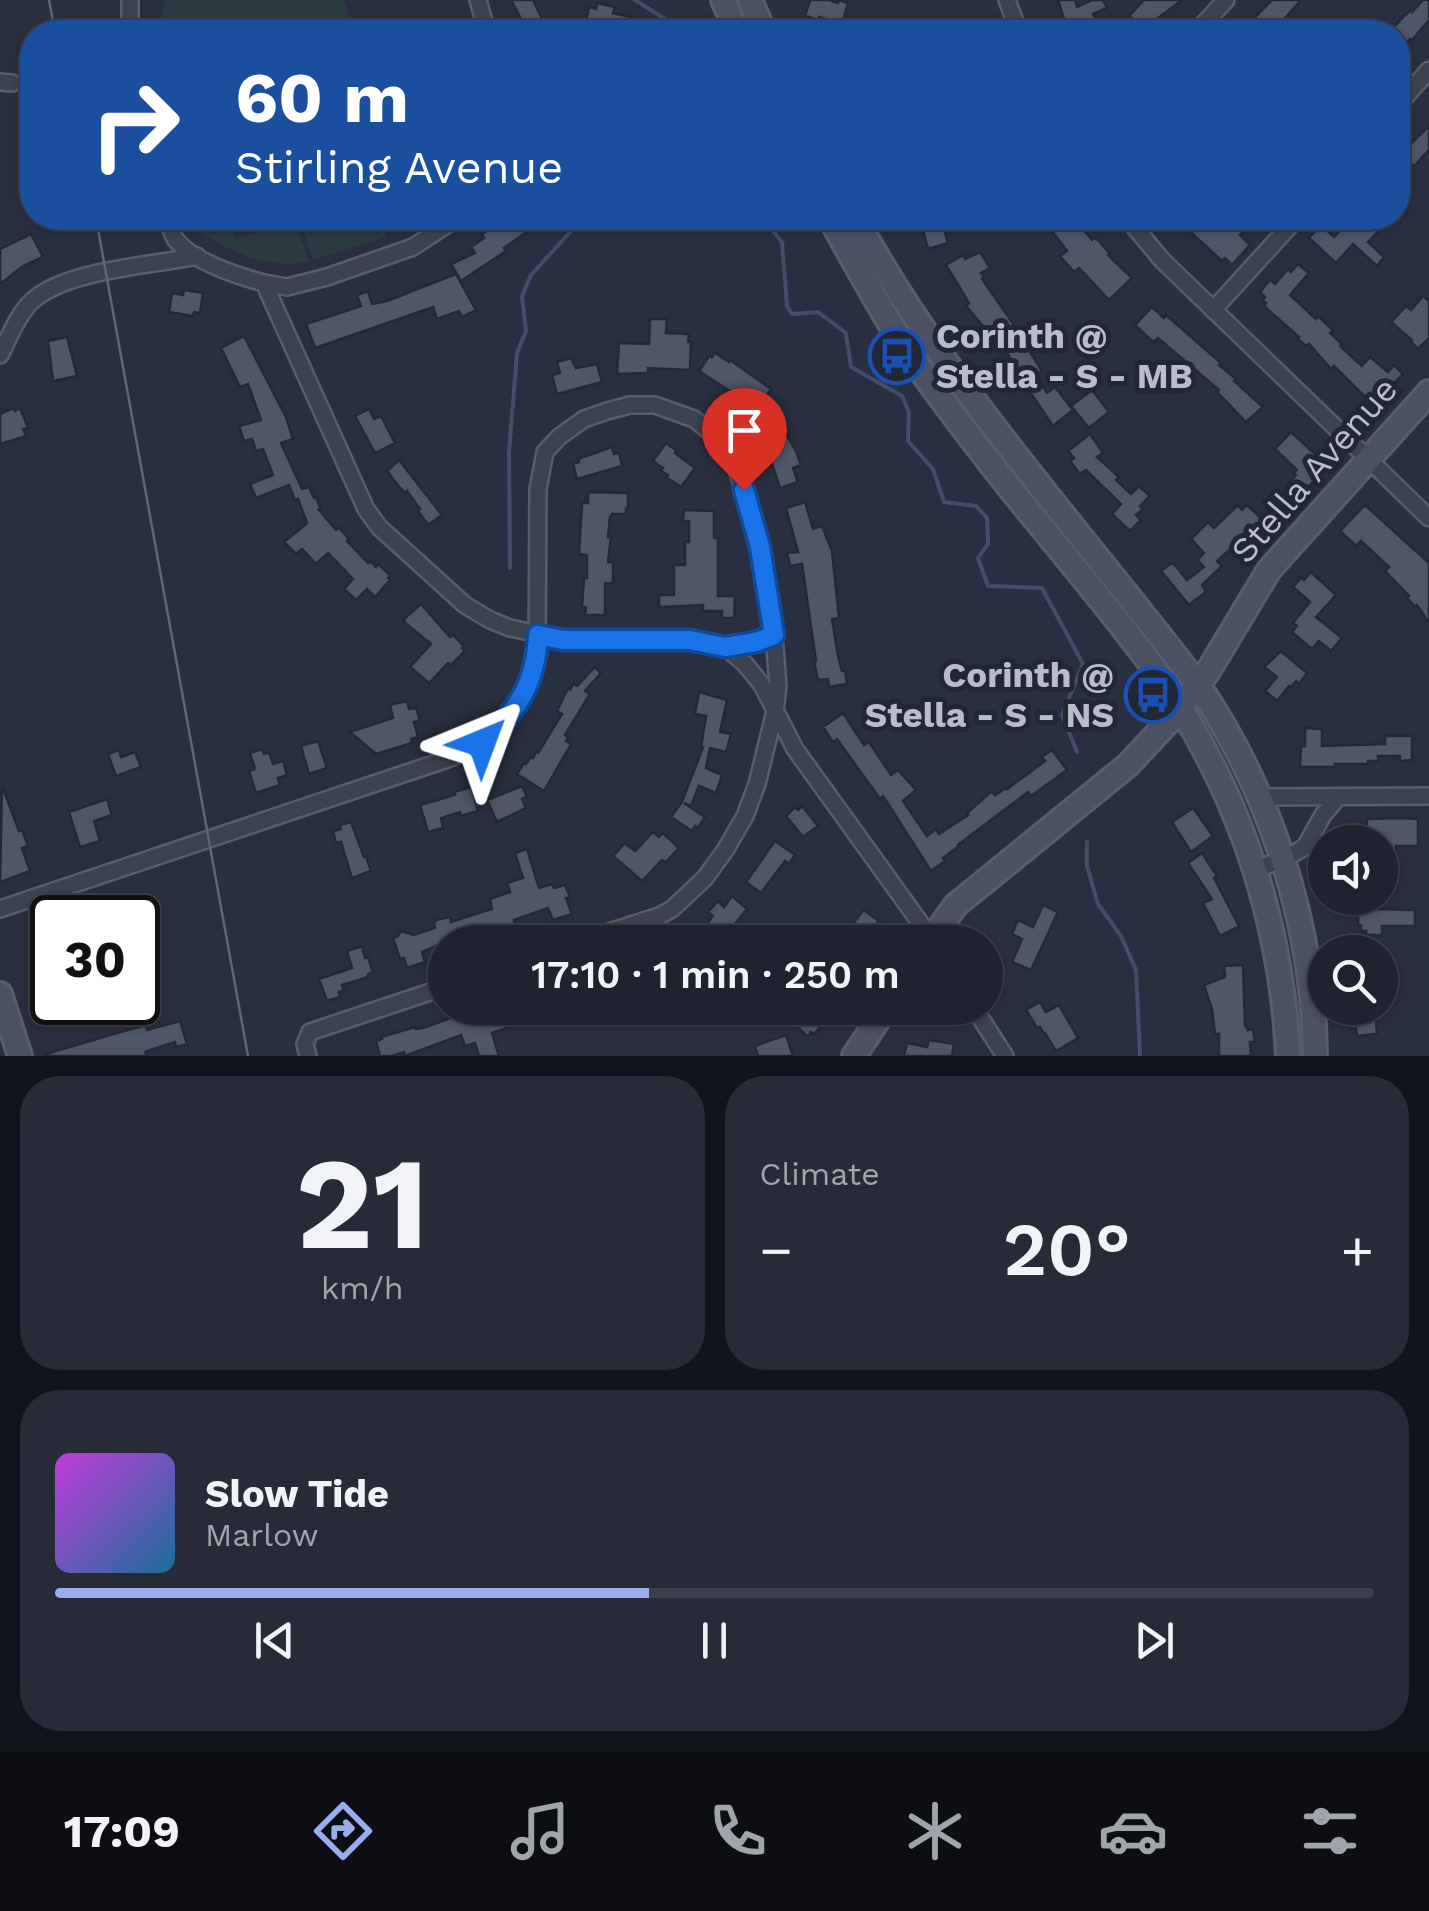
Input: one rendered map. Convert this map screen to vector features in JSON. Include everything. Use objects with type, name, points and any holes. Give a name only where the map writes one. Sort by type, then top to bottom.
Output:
[{"type":"main road","points":[[837,230],[902,343],[988,461],[1144,655],[1201,742],[1234,808],[1270,915],[1284,994],[1288,1056]]},
{"type":"main road","points":[[862,230],[918,323],[1003,440],[1198,685],[1234,743],[1259,797],[1296,908],[1308,975],[1315,1056]]},
{"type":"main road","name":"Stella Avenue","points":[[942,925],[956,905],[1128,765],[1198,685],[1269,570],[1429,392]]},
{"type":"main road","points":[[0,994],[20,1056]]},
{"type":"main road","points":[[854,1056],[875,1025]]},
{"type":"street","points":[[1207,20],[1226,0]]},
{"type":"street","points":[[1410,91],[1429,70]]},
{"type":"street","points":[[172,230],[177,241],[198,256],[240,276],[287,287],[414,247],[439,230]]},
{"type":"street","points":[[1137,230],[1162,260],[1429,518]]},
{"type":"street","points":[[1213,310],[1286,230]]},
{"type":"street","points":[[0,355],[32,301],[54,288],[96,274],[198,256]]},
{"type":"street","points":[[264,283],[358,496],[379,527],[465,605],[490,620],[563,640],[690,640],[725,647],[774,635]]},
{"type":"street","points":[[0,909],[451,758],[482,743],[521,701],[538,655],[538,489],[545,452],[559,436],[584,420],[630,405],[655,405],[694,419],[719,439],[735,463],[754,523],[774,635],[778,686],[746,816],[726,849],[705,878],[672,909],[630,925]]},
{"type":"street","points":[[725,647],[746,664],[762,685],[795,749],[920,925]]},
{"type":"street","points":[[1259,797],[1429,796]]},
{"type":"street","points":[[1256,869],[1305,847],[1323,814],[1338,797]]},
{"type":"street","points":[[308,1056],[310,1032],[428,993]]},
{"type":"street","points":[[985,1025],[1004,1056]]},
{"type":"shaded area","points":[[165,0],[344,0],[351,20],[161,20]]},
{"type":"shaded area","points":[[196,230],[233,230],[236,238],[260,230],[298,230],[309,262],[262,261]]},
{"type":"shaded area","points":[[303,230],[384,230],[386,237],[313,260]]},
{"type":"building","points":[[511,0],[533,0],[543,20],[522,20]]},
{"type":"building","points":[[810,0],[848,3],[843,20],[805,16]]},
{"type":"building","points":[[1058,0],[1075,0],[1077,7],[1103,0],[1107,8],[1093,14],[1096,20],[1064,20]]},
{"type":"building","points":[[1144,0],[1182,0],[1158,20],[1132,20],[1129,16]]},
{"type":"building","points":[[1272,0],[1301,0],[1284,20],[1255,17]]},
{"type":"building","points":[[1423,0],[1429,0],[1429,20],[1412,40],[1410,20],[1400,20]]},
{"type":"building","points":[[597,3],[615,7],[613,13],[639,20],[586,20],[589,7],[596,9]]},
{"type":"building","points":[[1429,126],[1429,150],[1410,166],[1410,144]]},
{"type":"building","points":[[488,230],[528,231],[461,281],[451,264],[475,253],[471,247],[484,238],[482,234]]},
{"type":"building","points":[[923,230],[944,230],[948,243],[928,249]]},
{"type":"building","points":[[1051,230],[1084,230],[1132,278],[1109,300],[1079,268],[1074,272],[1060,256],[1067,251]]},
{"type":"building","points":[[1188,230],[1245,230],[1240,235],[1250,245],[1232,265],[1225,258],[1222,261]]},
{"type":"building","points":[[1316,230],[1326,230],[1334,237],[1341,230],[1380,230],[1368,242],[1384,257],[1377,266],[1353,244],[1336,263],[1309,238]]},
{"type":"building","points":[[31,234],[43,257],[23,266],[0,284],[0,249]]},
{"type":"building","points":[[980,252],[990,268],[981,273],[982,279],[1032,351],[1042,371],[1036,375],[1047,393],[1055,387],[1073,410],[1053,426],[1015,370],[1006,351],[1010,348],[994,325],[987,331],[966,306],[969,303],[946,265],[963,255],[965,259]]},
{"type":"building","points":[[1298,264],[1309,273],[1290,295],[1333,330],[1330,333],[1340,346],[1362,366],[1370,357],[1388,372],[1394,365],[1403,374],[1394,383],[1402,391],[1382,412],[1264,306],[1265,297],[1260,292],[1270,280],[1275,284]]},
{"type":"building","points":[[456,274],[476,310],[462,317],[459,311],[437,319],[433,307],[315,348],[306,324],[361,306],[357,295],[368,291],[372,304],[387,301]]},
{"type":"building","points":[[184,290],[203,293],[200,313],[194,312],[193,316],[169,312],[172,293],[183,295]]},
{"type":"building","points":[[1423,296],[1429,301],[1429,338],[1418,349],[1391,322],[1406,306],[1411,310]]},
{"type":"building","points":[[1152,307],[1221,363],[1234,381],[1263,407],[1246,422],[1219,390],[1158,338],[1153,342],[1135,325]]},
{"type":"building","points":[[650,319],[667,319],[666,333],[689,334],[690,370],[648,368],[648,373],[617,374],[619,343],[649,344]]},
{"type":"building","points":[[244,336],[286,417],[293,439],[281,443],[302,489],[309,487],[319,510],[368,563],[376,567],[378,564],[390,575],[375,597],[367,589],[356,600],[344,589],[353,579],[328,553],[316,564],[302,549],[296,554],[284,542],[307,523],[289,485],[256,498],[250,484],[273,475],[263,449],[256,451],[252,439],[244,441],[239,426],[261,420],[248,384],[240,387],[221,348]]},
{"type":"building","points":[[67,337],[77,376],[53,381],[48,341]]},
{"type":"building","points":[[715,353],[771,389],[767,395],[771,398],[764,408],[750,397],[748,401],[743,398],[733,411],[721,402],[730,391],[699,371]]},
{"type":"building","points":[[571,358],[576,368],[597,364],[602,382],[557,394],[552,375],[560,373],[557,362]]},
{"type":"building","points":[[1092,390],[1109,412],[1089,428],[1071,406]]},
{"type":"building","points":[[20,408],[28,428],[23,429],[26,436],[0,444],[0,414]]},
{"type":"building","points":[[369,409],[374,419],[381,416],[395,443],[375,453],[355,416]]},
{"type":"building","points":[[777,419],[801,465],[793,468],[798,482],[780,488],[770,458],[755,432]]},
{"type":"building","points":[[1291,432],[1328,466],[1297,496],[1286,486],[1297,470],[1275,449]]},
{"type":"building","points":[[1090,434],[1103,453],[1097,457],[1119,477],[1116,480],[1131,494],[1139,486],[1150,496],[1136,515],[1141,520],[1130,531],[1112,514],[1121,504],[1086,470],[1080,474],[1070,461],[1074,458],[1068,451]]},
{"type":"building","points":[[666,443],[695,468],[681,487],[653,461]]},
{"type":"building","points":[[612,447],[614,454],[619,453],[622,466],[577,479],[573,464],[578,459]]},
{"type":"building","points":[[399,460],[442,515],[428,525],[407,491],[387,471]]},
{"type":"building","points":[[588,492],[628,493],[626,514],[610,517],[608,562],[613,562],[613,583],[605,583],[605,615],[585,615],[586,607],[582,607],[587,555],[579,554],[582,503],[588,503]]},
{"type":"building","points":[[805,502],[813,529],[822,526],[832,551],[839,618],[832,619],[847,684],[829,687],[828,679],[818,680],[802,564],[790,566],[787,553],[798,552],[786,508]]},
{"type":"building","points":[[1238,505],[1242,510],[1247,505],[1263,520],[1217,561],[1222,566],[1202,585],[1206,592],[1189,605],[1161,571],[1174,564],[1187,580],[1204,567],[1197,560],[1204,553],[1191,539],[1208,522],[1214,528]]},
{"type":"building","points":[[1365,505],[1429,563],[1429,623],[1385,571],[1389,567],[1361,541],[1356,546],[1340,531]]},
{"type":"building","points":[[684,510],[714,511],[718,596],[735,596],[734,618],[722,618],[722,611],[703,611],[703,605],[659,607],[659,595],[674,595],[674,565],[685,565],[689,521],[683,521]]},
{"type":"building","points":[[1311,572],[1336,595],[1316,617],[1342,638],[1331,651],[1319,641],[1312,649],[1292,632],[1297,626],[1293,623],[1310,602],[1293,587]]},
{"type":"building","points":[[421,604],[465,651],[429,683],[410,667],[431,644],[404,622]]},
{"type":"building","points":[[1281,651],[1307,673],[1277,701],[1265,691],[1277,677],[1264,667]]},
{"type":"building","points":[[595,667],[601,673],[585,691],[590,694],[565,735],[571,744],[544,791],[517,774],[538,753],[562,714],[557,711],[568,688],[577,686]]},
{"type":"building","points":[[699,692],[727,700],[720,732],[731,734],[726,752],[710,748],[706,768],[722,775],[716,793],[699,786],[691,806],[684,803],[705,817],[692,831],[671,817],[682,802],[703,747],[706,716],[695,714]]},
{"type":"building","points":[[407,701],[409,709],[416,708],[420,720],[414,722],[418,737],[411,739],[412,743],[376,754],[350,732],[393,718],[390,705]]},
{"type":"building","points":[[843,713],[891,775],[898,770],[916,790],[903,801],[927,836],[936,829],[939,834],[968,815],[992,791],[995,795],[1007,789],[1045,761],[1042,757],[1052,750],[1067,770],[1031,796],[1028,792],[958,845],[931,871],[883,796],[880,799],[837,739],[833,742],[823,727]]},
{"type":"building","points":[[1305,728],[1322,729],[1322,746],[1385,744],[1385,736],[1412,736],[1412,760],[1378,756],[1378,761],[1368,764],[1300,767]]},
{"type":"building","points":[[318,741],[327,768],[309,774],[301,746]]},
{"type":"building","points":[[262,749],[264,754],[269,752],[273,764],[283,761],[287,775],[278,778],[280,785],[256,793],[249,771],[255,769],[250,753]]},
{"type":"building","points":[[119,750],[121,757],[135,752],[141,767],[116,776],[108,754]]},
{"type":"building","points":[[2,786],[28,846],[22,848],[30,871],[0,882]]},
{"type":"building","points":[[522,786],[526,808],[497,822],[487,800]]},
{"type":"building","points":[[471,787],[478,811],[441,818],[443,828],[428,832],[420,805]]},
{"type":"building","points":[[107,799],[112,815],[94,821],[100,841],[80,847],[69,812]]},
{"type":"building","points":[[802,806],[818,826],[803,837],[786,816]]},
{"type":"building","points":[[1193,808],[1213,836],[1191,852],[1172,822]]},
{"type":"building","points":[[1367,819],[1418,819],[1418,846],[1398,846],[1398,825],[1367,825]]},
{"type":"building","points":[[351,822],[371,871],[352,878],[341,842],[336,843],[333,831]]},
{"type":"building","points":[[653,832],[659,837],[663,833],[679,848],[642,881],[613,856],[625,843],[635,851]]},
{"type":"building","points":[[775,841],[795,855],[789,864],[785,861],[761,893],[746,882]]},
{"type":"building","points":[[527,849],[539,888],[565,885],[572,914],[553,920],[548,908],[514,920],[516,925],[434,925],[436,920],[450,917],[451,922],[492,909],[490,899],[510,892],[507,883],[523,878],[515,853]]},
{"type":"building","points":[[1202,853],[1239,926],[1220,936],[1203,903],[1212,899],[1188,863]]},
{"type":"building","points":[[732,896],[747,909],[734,925],[706,925],[713,916],[708,912],[718,901],[724,907]]},
{"type":"building","points":[[1043,905],[1058,912],[1031,970],[1012,962],[1022,939],[1012,934],[1018,920],[1033,927]]},
{"type":"building","points":[[864,910],[880,925],[852,925]]},
{"type":"building","points":[[1398,910],[1415,910],[1415,926],[1382,926],[1382,935],[1366,935],[1358,925],[1358,915],[1398,915]]},
{"type":"building","points":[[428,930],[428,949],[422,952],[425,962],[407,968],[393,938],[401,931],[414,935]]},
{"type":"building","points":[[362,946],[373,972],[342,985],[340,997],[327,1001],[319,979],[352,968],[347,951]]},
{"type":"building","points":[[1243,965],[1245,1025],[1248,1030],[1253,1029],[1255,1042],[1250,1042],[1251,1056],[1219,1056],[1219,1034],[1215,1034],[1204,985],[1225,977],[1224,966]]},
{"type":"building","points":[[1040,1002],[1046,1012],[1059,1005],[1078,1038],[1056,1051],[1026,1010]]},
{"type":"building","points":[[180,1021],[187,1044],[176,1047],[175,1042],[145,1052],[147,1056],[46,1056],[146,1025],[147,1030]]},
{"type":"building","points":[[795,1025],[822,1025],[814,1034],[811,1032],[808,1037]]},
{"type":"building","points":[[1352,1025],[1376,1025],[1377,1034],[1357,1036],[1356,1028],[1352,1029]]},
{"type":"building","points":[[512,1026],[492,1033],[499,1056],[479,1056],[475,1043],[465,1046],[461,1035],[405,1056],[404,1052],[380,1056],[376,1041],[381,1037],[426,1027]]},
{"type":"building","points":[[786,1035],[793,1056],[758,1056],[755,1046]]},
{"type":"building","points":[[929,1040],[954,1044],[952,1056],[904,1056],[907,1043],[927,1047]]},
{"type":"waterway","points":[[635,0],[667,20]]},
{"type":"waterway","points":[[510,568],[509,453],[517,353],[526,331],[522,296],[531,275],[572,230]]},
{"type":"waterway","points":[[772,230],[782,242],[787,306],[792,314],[818,312],[846,333],[851,367],[902,396],[909,412],[908,441],[933,469],[944,502],[976,506],[987,518],[988,544],[978,558],[988,586],[1042,588],[1083,664],[1062,715],[1077,752]]},
{"type":"waterway","points":[[1087,842],[1087,866],[1098,904],[1121,936],[1136,970],[1140,1056]]},
{"type":"tram line","points":[[49,0],[53,20]]},
{"type":"tram line","points":[[98,230],[248,1056]]},
{"type":"place","name":"Corinth @ Stella - S - MB","points":[[897,356]]},
{"type":"place","name":"Corinth @ Stella - S - NS","points":[[1153,695]]},
{"type":"route","points":[[482,743],[521,701],[538,655],[538,635],[563,640],[690,640],[725,647],[774,635],[760,547],[744,490]]}]
